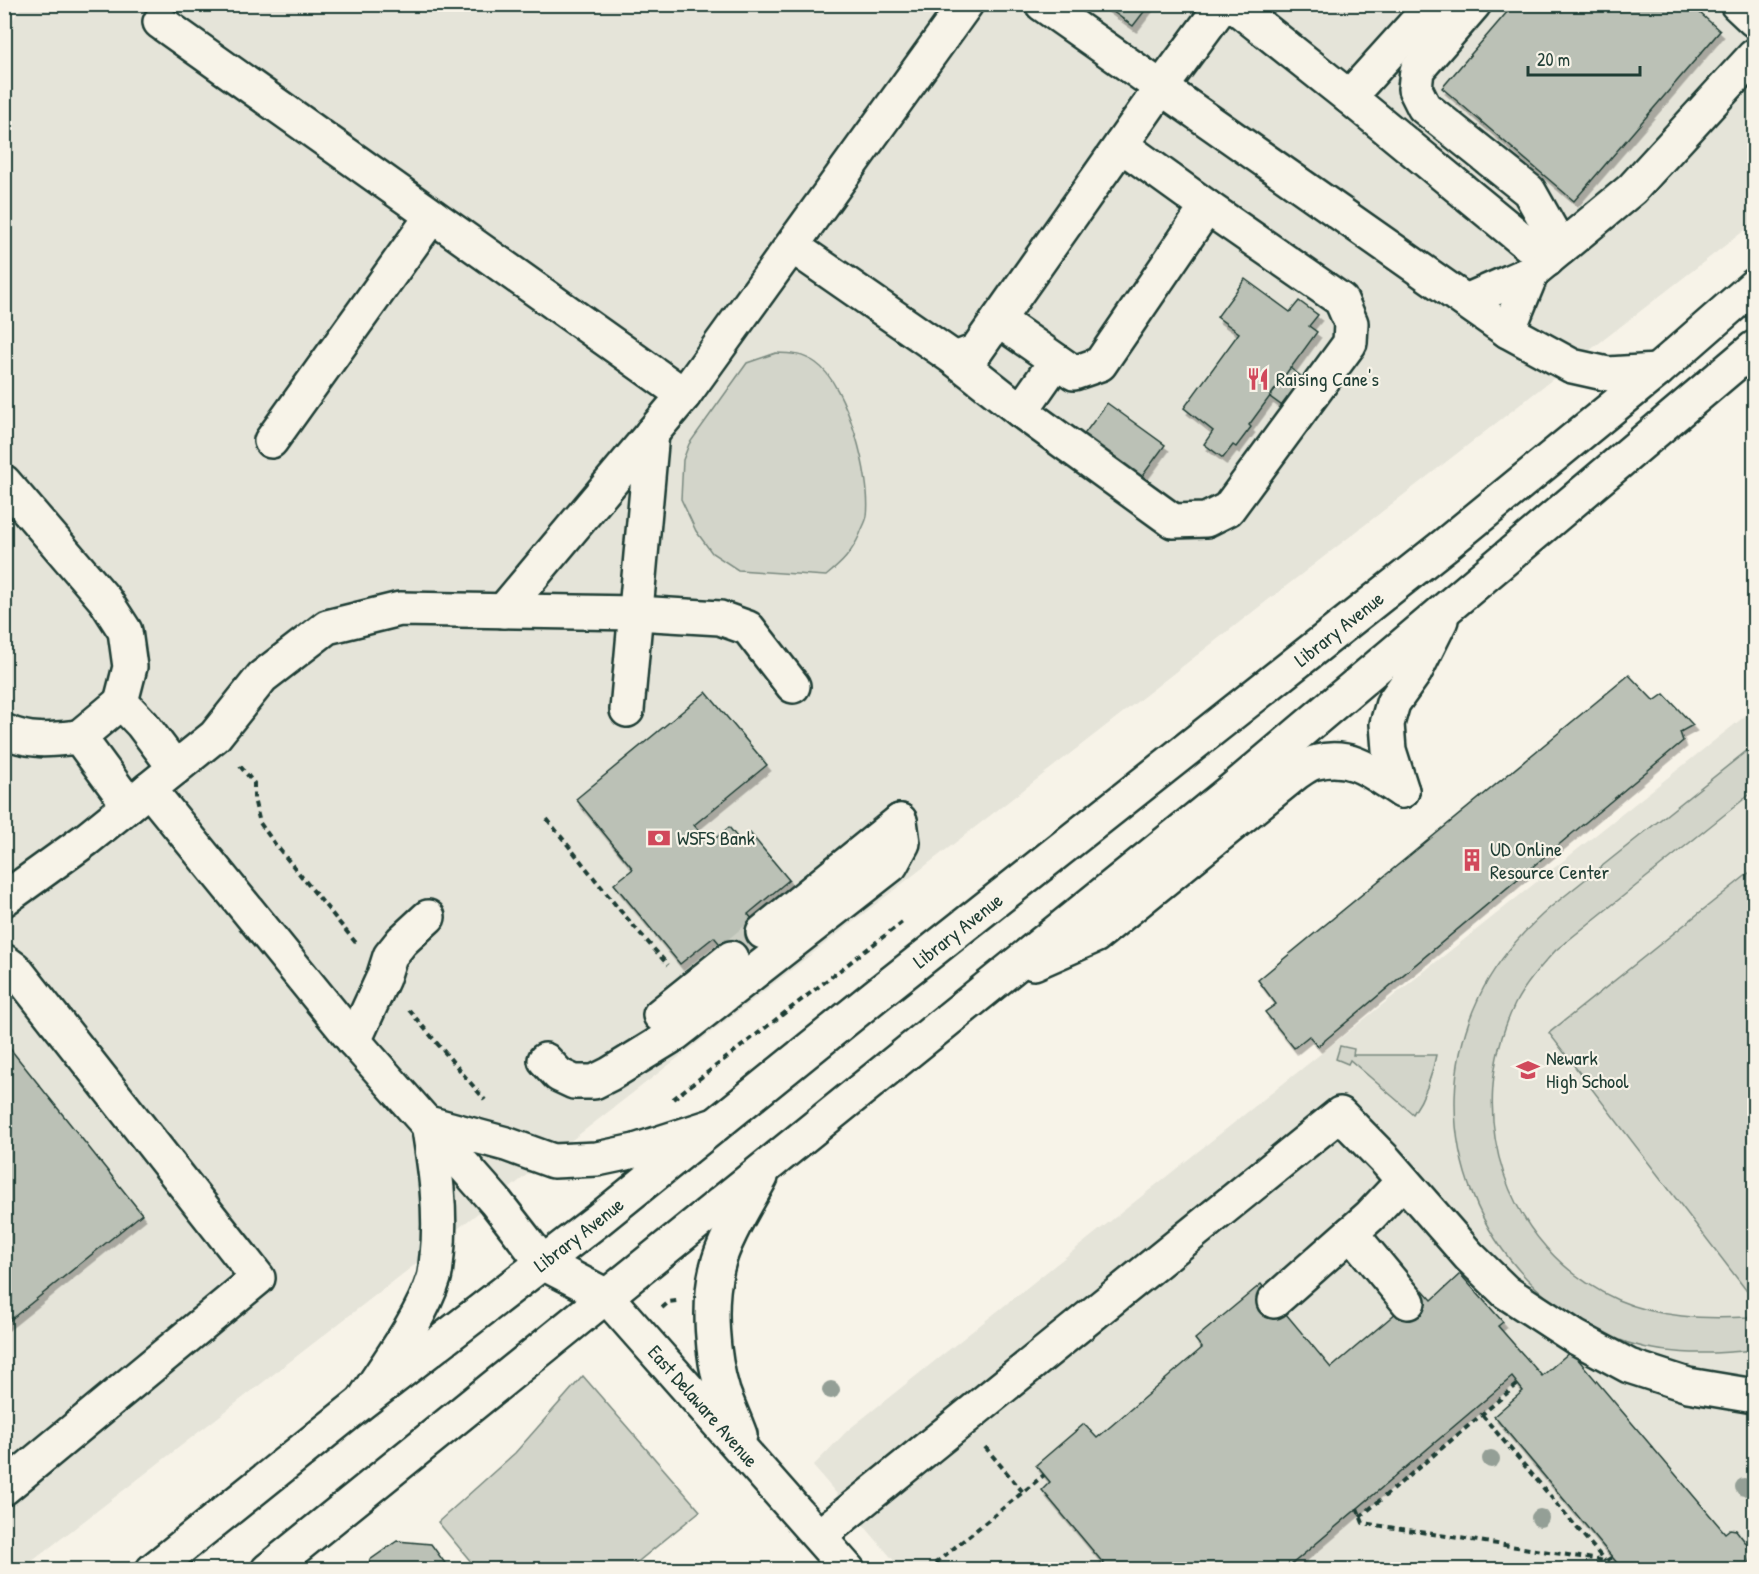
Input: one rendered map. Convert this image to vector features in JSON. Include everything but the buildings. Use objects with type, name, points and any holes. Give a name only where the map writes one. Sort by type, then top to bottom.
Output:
[{"type":"main road","points":[[503,611],[684,395],[966,4]]},
{"type":"main road","points":[[1042,4],[1508,331],[1572,366],[1608,374],[1657,371]]},
{"type":"main road","points":[[955,359],[976,351],[1223,4]]},
{"type":"main road","points":[[1232,4],[1350,97],[1547,260]]},
{"type":"main road","points":[[1350,97],[1433,4]]},
{"type":"main road","points":[[1474,4],[1417,70],[1414,89],[1424,107],[1529,191],[1547,260],[1508,331]]},
{"type":"main road","points":[[1737,4],[1755,20]]},
{"type":"main road","points":[[160,22],[684,395]]},
{"type":"main road","points":[[1466,301],[1547,260],[1632,189],[1755,56]]},
{"type":"main road","points":[[792,246],[955,359],[1021,411],[1173,521],[1206,520],[1228,509],[1350,342],[1351,323],[1341,300],[1121,145]]},
{"type":"main road","points":[[998,320],[1074,373],[1100,364],[1207,207]]},
{"type":"main road","points":[[271,441],[432,216]]},
{"type":"main road","name":"Library Avenue","points":[[153,1569],[361,1403],[543,1263],[884,989],[1445,545],[1657,371],[1755,286]]},
{"type":"main road","points":[[268,1569],[1233,789],[1755,348]]},
{"type":"main road","points":[[1021,411],[1056,361]]},
{"type":"main road","points":[[627,710],[652,433]]},
{"type":"main road","points":[[4,482],[105,600],[125,630],[130,667],[121,702],[79,737],[29,739],[4,731]]},
{"type":"main road","points":[[992,983],[1095,936],[1296,773],[1317,762],[1356,763],[1402,790],[1389,750],[1387,724],[1393,703],[1415,672],[1448,607]]},
{"type":"main road","points":[[4,899],[87,839],[215,736],[262,677],[327,627],[400,609],[636,613],[720,618],[748,628],[793,686]]},
{"type":"main road","points":[[121,702],[142,724],[175,768]]},
{"type":"main road","points":[[79,737],[139,797],[428,1123],[495,1201],[543,1263]]},
{"type":"main road","points":[[545,1060],[559,1075],[574,1082],[594,1082],[675,1034],[891,865],[903,843],[900,821],[763,932]]},
{"type":"main road","points":[[354,1041],[383,978],[390,956],[402,940],[428,917]]},
{"type":"main road","points":[[660,1015],[732,958]]},
{"type":"main road","points":[[4,961],[15,969],[258,1278],[4,1488]]},
{"type":"main road","points":[[819,1536],[1340,1114],[1469,1256],[1506,1292],[1575,1337],[1629,1366],[1678,1382],[1755,1396]]},
{"type":"main road","points":[[428,1123],[506,1144],[553,1161],[597,1159],[636,1151],[717,1124]]},
{"type":"main road","points":[[361,1403],[411,1326],[434,1278],[438,1244],[438,1204],[436,1173],[428,1123]]},
{"type":"main road","points":[[749,1456],[723,1391],[713,1336],[713,1299],[717,1268],[734,1226],[769,1162]]},
{"type":"main road","points":[[1274,1300],[1370,1216],[1403,1181]]},
{"type":"main road","points":[[1351,1233],[1408,1302]]},
{"type":"main road","name":"East Delaware Avenue","points":[[543,1263],[605,1296],[848,1569]]},
{"type":"path","points":[[240,766],[254,783],[254,799],[260,823],[363,951]]},
{"type":"path","points":[[547,819],[618,908],[674,972]]},
{"type":"path","points":[[1360,1517],[1518,1384]]},
{"type":"path","points":[[1482,1415],[1606,1561]]},
{"type":"path","points":[[961,1419],[1023,1492]]},
{"type":"path","points":[[927,1569],[1044,1475]]},
{"type":"path","points":[[1357,1508],[1363,1523],[1606,1561],[1613,1557]]},
{"type":"shaded area","points":[[23,4],[1754,5],[1754,223],[22,1569],[5,1569],[4,33]]},
{"type":"shaded area","points":[[776,353],[802,356],[816,363],[827,374],[847,411],[866,479],[868,500],[866,518],[857,541],[842,562],[826,576],[738,570],[712,553],[696,531],[681,499],[683,460],[689,444],[747,363]]},
{"type":"shaded area","name":"Newark High School","points":[[1754,709],[1754,1569],[901,1569],[813,1466],[848,1430]]},
{"type":"shaded area","points":[[1754,745],[1754,791],[1556,950],[1528,982],[1515,1004],[1500,1046],[1493,1089],[1494,1133],[1504,1174],[1521,1213],[1546,1248],[1579,1277],[1618,1300],[1650,1311],[1714,1318],[1754,1315],[1754,1350],[1719,1353],[1664,1351],[1612,1337],[1566,1312],[1527,1279],[1496,1239],[1473,1195],[1459,1147],[1455,1098],[1462,1047],[1479,997],[1493,971],[1530,926]]},
{"type":"shaded area","points":[[1754,869],[1754,1284],[1746,1290],[1549,1033]]},
{"type":"shaded area","points":[[1340,1046],[1354,1049],[1353,1055],[1436,1055],[1428,1086],[1413,1114],[1350,1060],[1348,1064],[1336,1059]]},
{"type":"shaded area","points":[[583,1376],[700,1511],[629,1569],[477,1569],[438,1522],[515,1453]]},
{"type":"tunnel","points":[[731,958],[763,932]]},
{"type":"place","name":"Raising Cane's","points":[[1258,379]]},
{"type":"place","name":"WSFS Bank","points":[[659,838]]},
{"type":"place","name":"UD Online Resource Center","points":[[1472,860]]},
{"type":"place","name":"Newark High School","points":[[1528,1070]]}]
